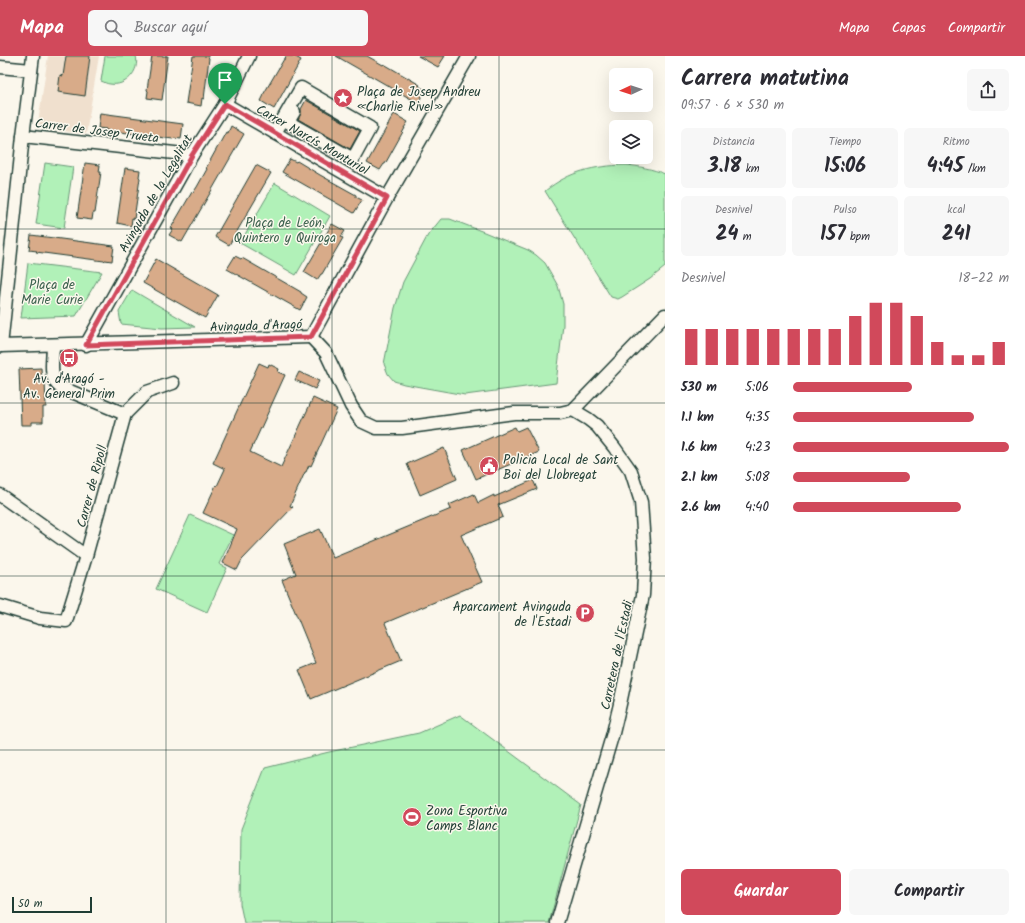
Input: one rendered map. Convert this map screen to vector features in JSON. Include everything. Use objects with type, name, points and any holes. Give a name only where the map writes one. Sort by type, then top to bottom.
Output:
[{"type":"street","points":[[1,346],[33,56]]},
{"type":"street","name":"Avinguda de la Legalitat","points":[[86,345],[192,155],[225,104],[248,56]]},
{"type":"street","name":"Avinguda d'Aragó","points":[[1,346],[86,345],[311,337],[387,198],[469,56]]},
{"type":"street","points":[[0,66],[31,70]]},
{"type":"street","points":[[275,133],[301,88],[370,128],[353,159],[288,122],[294,112],[289,109]]},
{"type":"street","name":"Carrer Narcís Monturiol","points":[[225,104],[387,198]]},
{"type":"street","name":"Carrer de Josep Trueta","points":[[23,136],[192,155]]},
{"type":"street","points":[[311,337],[326,353],[351,406],[361,421],[376,428],[402,428],[514,413],[560,413],[573,410],[665,315]]},
{"type":"street","points":[[53,345],[53,379],[57,385],[125,414]]},
{"type":"street","name":"Carrer de Ripoll","points":[[0,606],[40,618],[66,621],[86,556],[125,414],[147,392],[173,384]]},
{"type":"street","name":"Carretera de l'Estadi","points":[[557,923],[609,748],[620,704],[643,595],[645,558],[641,502],[631,471],[597,426],[573,410]]},
{"type":"street","points":[[0,495],[86,556]]},
{"type":"shaded area","points":[[48,56],[99,56],[86,134],[41,128],[38,123]]},
{"type":"green space","points":[[105,56],[136,56],[137,62],[134,72],[130,77],[121,83],[109,84],[101,81]]},
{"type":"green space","points":[[45,163],[73,167],[64,228],[36,224]]},
{"type":"green space","points":[[625,165],[645,168],[665,174],[665,267],[650,279],[618,299],[611,297],[545,191],[554,184],[573,174],[593,168]]},
{"type":"green space","name":"Plaça de León, Quintero y Quiroga","points":[[275,183],[330,216],[296,275],[240,243]]},
{"type":"green space","points":[[441,219],[450,219],[528,250],[545,263],[558,286],[563,304],[563,325],[556,383],[465,395],[404,384],[394,381],[388,374],[384,364],[395,308],[403,282],[428,235]]},
{"type":"green space","name":"Plaça de Marie Curie","points":[[28,263],[102,272],[76,316],[21,318]]},
{"type":"green space","points":[[132,290],[195,327],[162,328],[121,324],[119,312]]},
{"type":"green space","points":[[190,515],[233,535],[219,564],[227,568],[207,612],[156,589]]},
{"type":"green space","name":"Zona Esportiva Camps Blanc","points":[[460,715],[581,805],[549,923],[244,923],[240,904],[241,829],[265,768],[329,752],[419,733]]},
{"type":"building","points":[[66,56],[90,56],[85,96],[58,92],[60,75],[63,76]]},
{"type":"building","points":[[152,56],[168,56],[162,100],[147,98]]},
{"type":"building","points":[[193,56],[208,56],[209,58],[204,99],[202,98],[201,106],[186,103]]},
{"type":"building","points":[[286,56],[294,56],[301,60],[274,109],[261,101]]},
{"type":"building","points":[[336,56],[367,56],[420,85],[419,86],[425,90],[418,103]]},
{"type":"building","points":[[418,56],[445,56],[438,67]]},
{"type":"building","points":[[306,100],[360,131],[350,149],[298,119]]},
{"type":"building","points":[[100,113],[183,124],[181,139],[98,128]]},
{"type":"building","points":[[394,114],[408,122],[385,164],[380,170],[367,163]]},
{"type":"building","points":[[231,126],[244,134],[182,242],[169,235],[173,229],[171,228],[192,192],[193,193],[197,187],[226,132],[228,133]]},
{"type":"building","points":[[290,159],[296,162],[297,161],[356,195],[356,197],[362,200],[354,213],[282,172]]},
{"type":"building","points":[[85,163],[100,165],[99,172],[101,172],[95,213],[93,213],[92,220],[77,218]]},
{"type":"building","points":[[256,165],[271,173],[229,245],[215,237]]},
{"type":"building","points":[[125,168],[140,170],[134,219],[132,218],[131,226],[117,223]]},
{"type":"building","points":[[332,224],[345,231],[341,237],[343,238],[317,280],[304,272]]},
{"type":"building","points":[[31,235],[114,246],[112,261],[29,250]]},
{"type":"building","points":[[235,256],[241,259],[242,258],[301,292],[307,297],[300,310],[227,269]]},
{"type":"building","points":[[156,259],[218,295],[205,318],[143,283]]},
{"type":"building","points":[[259,363],[268,367],[269,364],[279,369],[278,372],[285,375],[250,452],[281,467],[313,398],[337,409],[311,466],[309,465],[305,472],[290,506],[293,507],[242,560],[237,570],[223,563],[237,529],[203,513],[225,469],[213,463]]},
{"type":"building","points":[[41,368],[42,383],[45,382],[46,407],[43,407],[43,422],[32,422],[32,425],[21,425],[19,369]]},
{"type":"building","points":[[299,372],[319,381],[315,389],[295,380]]},
{"type":"building","name":"Policia Local de Sant Boi del Llobregat","points":[[515,427],[517,431],[526,427],[539,452],[476,479],[463,450]]},
{"type":"building","points":[[444,448],[457,479],[420,495],[407,464]]},
{"type":"building","points":[[533,480],[537,489],[498,505],[503,517],[461,535],[482,582],[385,623],[401,661],[311,699],[299,670],[316,663],[282,580],[296,574],[284,544],[320,529],[333,558],[451,509],[449,505],[474,494],[478,503],[494,495],[494,497]]},
{"type":"place","name":"Plaça de Josep Andreu «Charlie Rivel»","points":[[343,98]]},
{"type":"place","name":"Av. d'Aragó - Av. General Prim","points":[[69,358]]},
{"type":"place","name":"Policia Local de Sant Boi del Llobregat","points":[[489,466]]},
{"type":"place","name":"Aparcament Avinguda de l'Estadi","points":[[585,613]]},
{"type":"place","name":"Zona Esportiva Camps Blanc","points":[[412,817]]},
{"type":"route","points":[[225,104],[387,198],[311,337],[86,345],[192,155],[225,104]]}]
